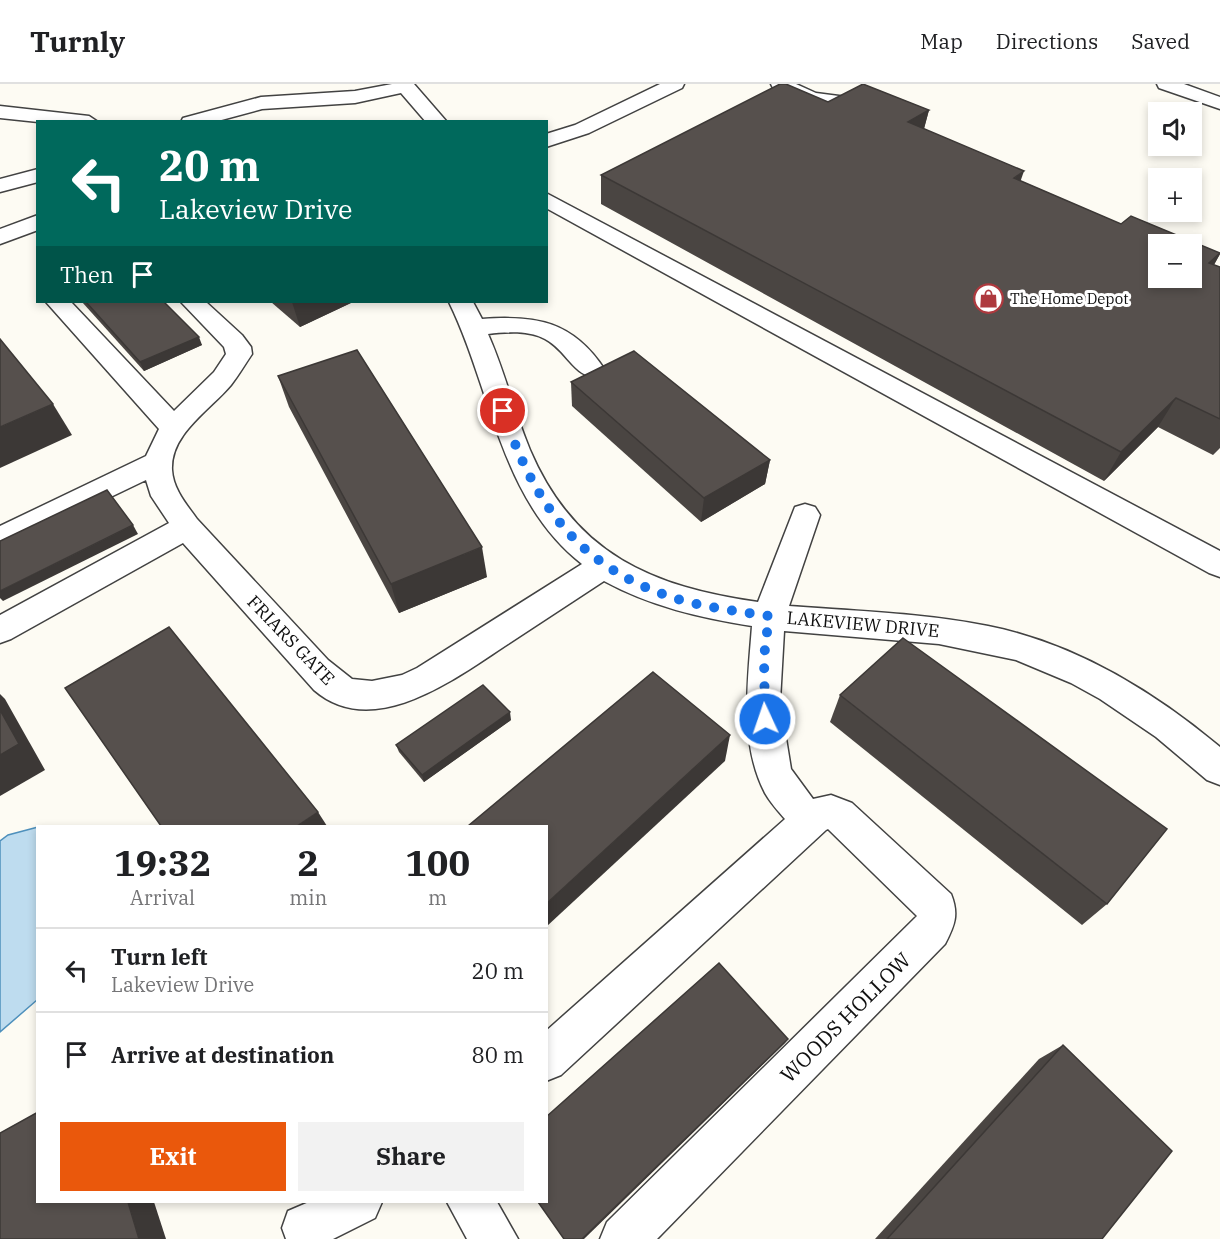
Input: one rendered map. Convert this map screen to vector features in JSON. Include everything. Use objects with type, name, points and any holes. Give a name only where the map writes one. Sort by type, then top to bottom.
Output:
[{"type":"street","points":[[548,140],[582,129],[675,84]]},
{"type":"street","points":[[780,84],[812,98],[862,105],[893,118]]},
{"type":"street","points":[[1166,84],[1220,103]]},
{"type":"street","points":[[196,120],[218,112],[261,103],[355,97],[404,85],[423,109],[436,120]]},
{"type":"street","points":[[0,111],[73,120]]},
{"type":"street","points":[[0,186],[36,176]]},
{"type":"street","points":[[548,200],[1220,566]]},
{"type":"street","points":[[0,237],[36,223]]},
{"type":"street","points":[[59,303],[174,428]]},
{"type":"street","points":[[0,539],[156,464],[163,444],[174,428],[238,354],[238,347],[233,341],[194,303]]},
{"type":"street","points":[[468,314],[547,329],[576,348],[592,370]]},
{"type":"street","name":"LAKEVIEW DRIVE","points":[[468,314],[517,453],[547,505],[573,541],[603,566],[633,582],[691,603],[769,616],[945,630],[992,640],[1040,656],[1122,694],[1189,742],[1220,769]]},
{"type":"street","name":"FRIARS GATE","points":[[156,464],[173,510],[187,527],[316,670],[339,689],[351,692],[391,693],[409,688],[429,678],[603,566]]},
{"type":"street","points":[[805,515],[769,616],[763,701],[768,753],[778,784],[808,821]]},
{"type":"street","points":[[0,630],[187,527]]},
{"type":"street","name":"WOODS HOLLOW","points":[[548,1058],[808,821],[824,813],[839,815],[937,907],[937,919],[931,930],[624,1239]]},
{"type":"street","points":[[303,1223],[356,1203]]},
{"type":"street","points":[[471,1203],[494,1239]]},
{"type":"water","points":[[36,828],[36,1001],[0,1032],[0,841],[8,835]]},
{"type":"building","name":"The Home Depot","points":[[780,84],[786,84],[828,102],[863,84],[929,110],[908,122],[1024,171],[1014,178],[1121,224],[1131,216],[1174,234],[1148,234],[1148,288],[1202,288],[1202,246],[1220,253],[1209,263],[1220,267],[1220,419],[1176,398],[1121,452],[601,175]]},
{"type":"building","points":[[87,303],[165,303],[199,337],[140,362]]},
{"type":"building","points":[[0,339],[53,404],[0,427]]},
{"type":"building","points":[[357,350],[482,547],[391,584],[278,376]]},
{"type":"building","points":[[634,351],[770,460],[704,498],[571,382]]},
{"type":"building","points":[[107,490],[133,525],[0,591],[0,541]]},
{"type":"building","points":[[169,627],[318,812],[298,825],[160,825],[65,688]]},
{"type":"building","points":[[903,638],[1167,829],[1107,904],[840,695]]},
{"type":"building","points":[[653,672],[730,735],[548,902],[548,825],[469,825]]},
{"type":"building","points":[[483,685],[510,712],[422,775],[396,745]]},
{"type":"building","points":[[0,710],[19,744],[0,755]]},
{"type":"building","points":[[719,963],[788,1039],[582,1239],[564,1239],[539,1203],[548,1203],[548,1115]]},
{"type":"building","points":[[1063,1045],[1172,1151],[1102,1239],[887,1239]]},
{"type":"building","points":[[36,1113],[36,1203],[128,1203],[139,1239],[0,1239],[0,1133]]},
{"type":"place","name":"The Home Depot","points":[[989,298]]},
{"type":"route","points":[[503,411],[517,453],[547,505],[573,541],[603,566],[633,582],[691,603],[769,616],[764,657],[765,719]]}]
